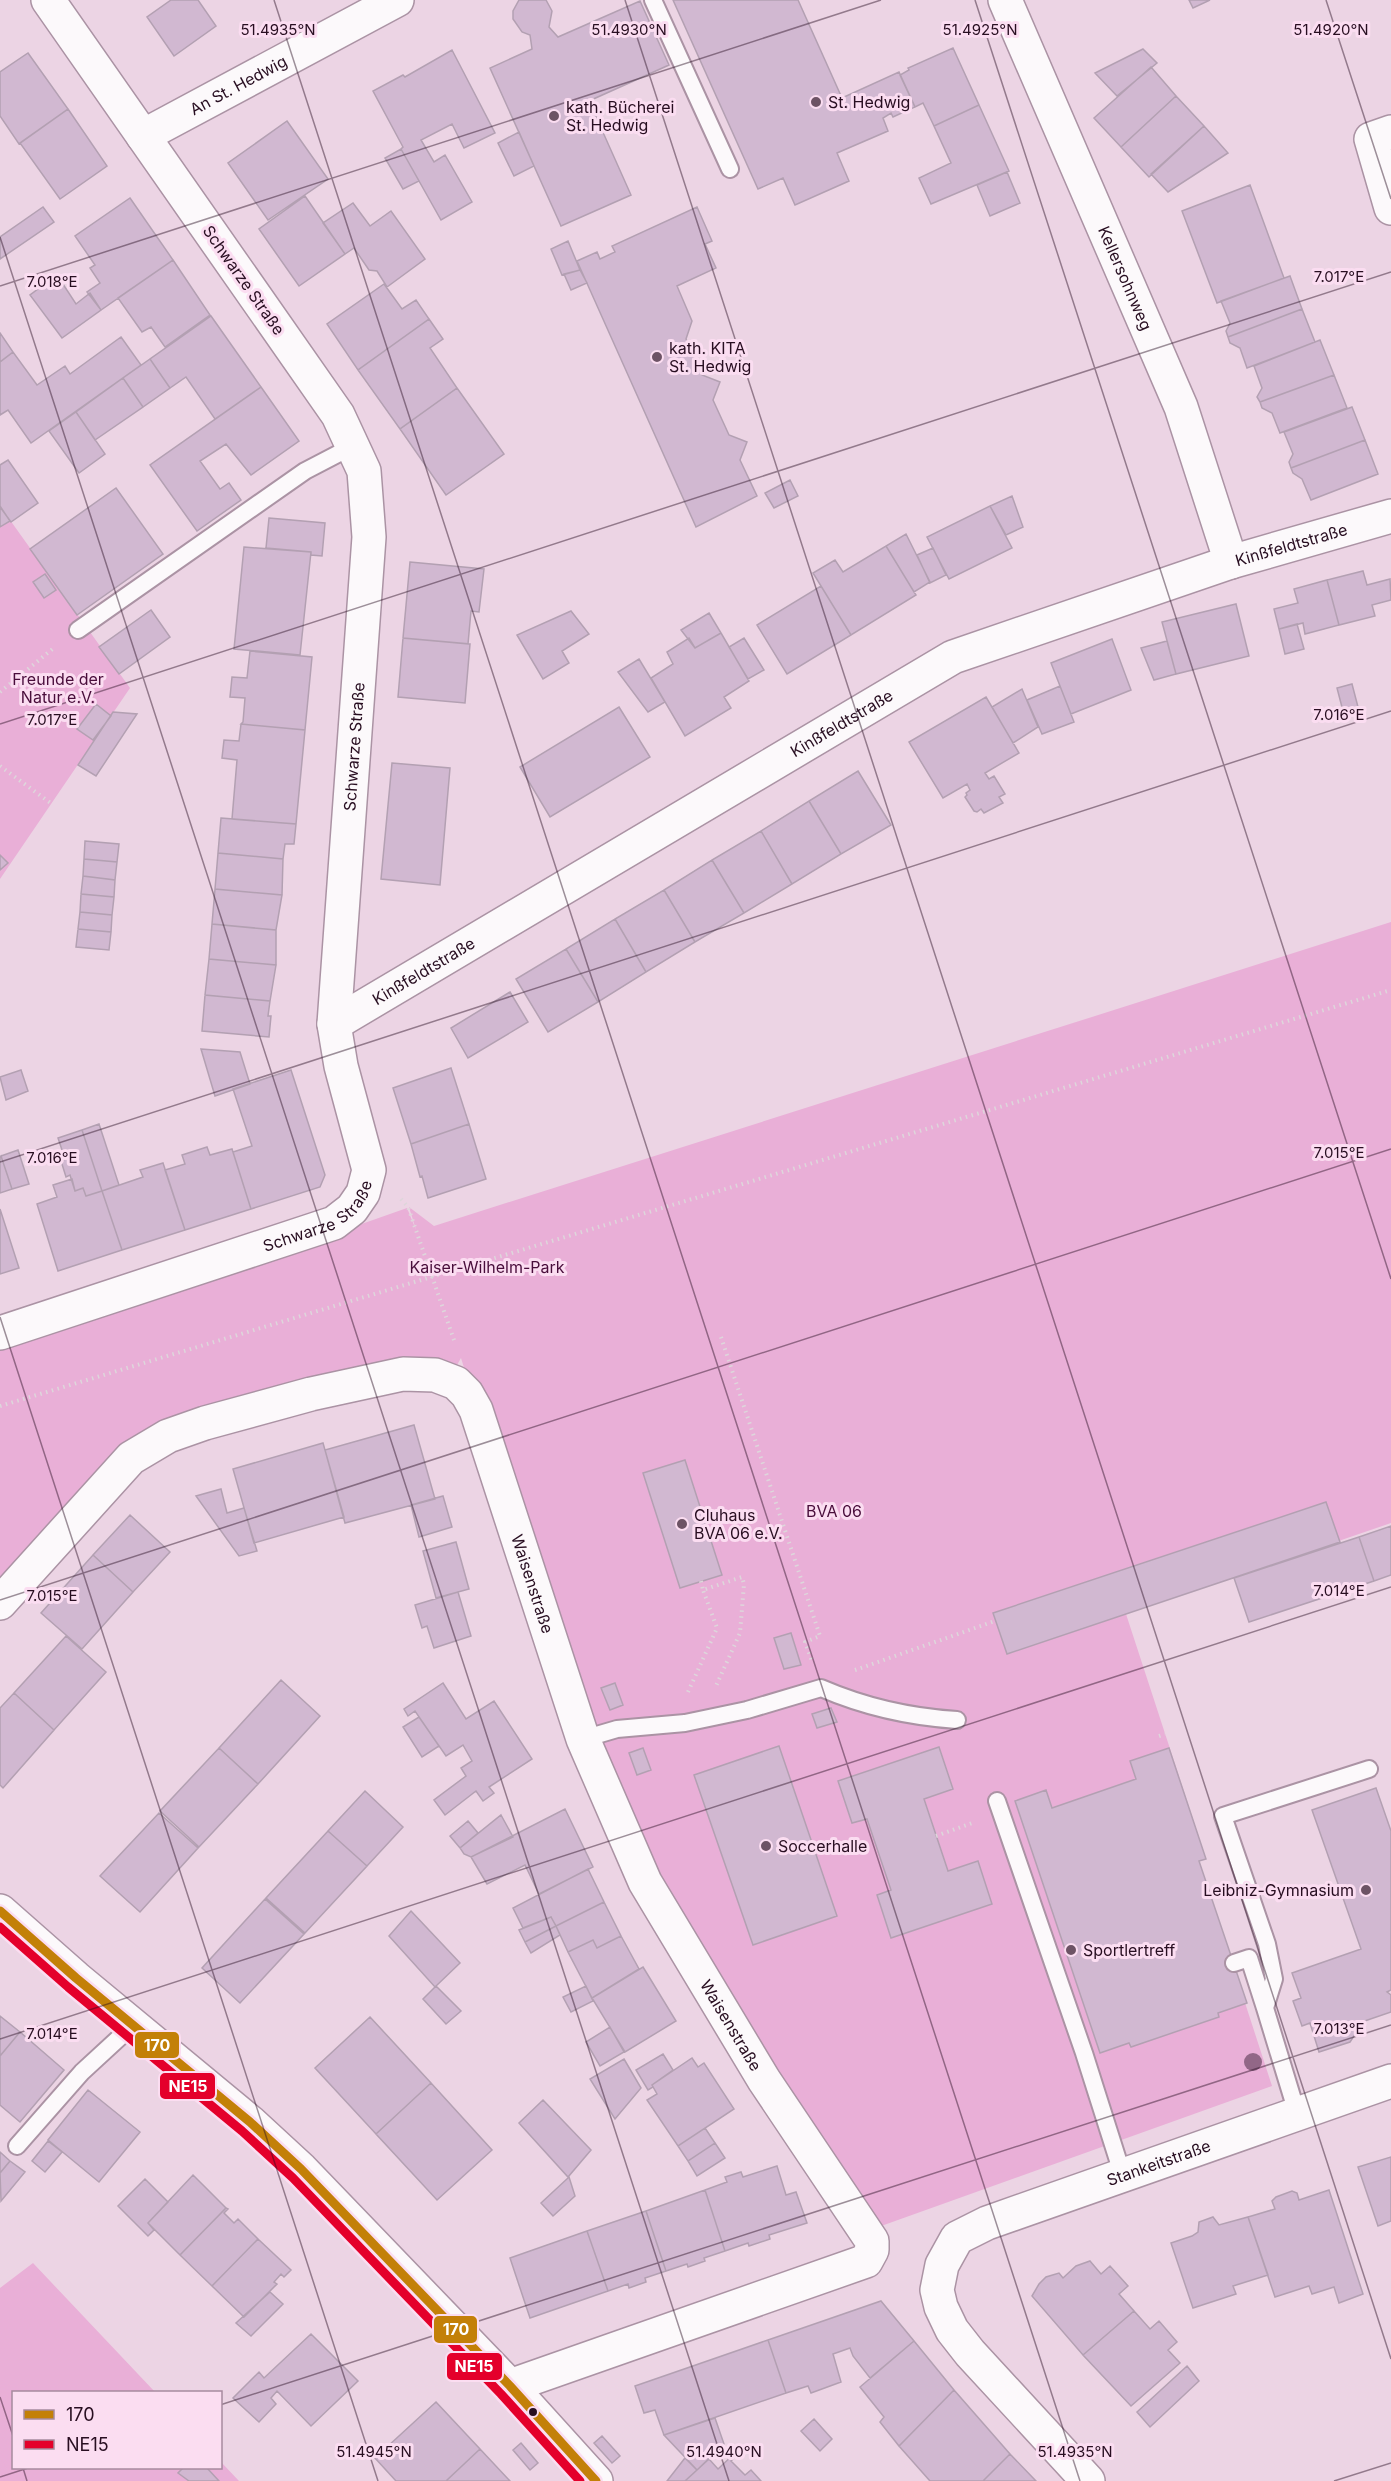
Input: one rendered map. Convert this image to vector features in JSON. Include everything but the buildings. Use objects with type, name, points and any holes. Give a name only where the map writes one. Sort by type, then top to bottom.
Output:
[{"type":"street","name":"Schwarze Straße","points":[[0,1332],[334,1223],[352,1209],[363,1192],[369,1170],[341,1066],[334,1024],[369,537],[364,471],[338,415],[48,0]]},
{"type":"street","name":"An St. Hedwig","points":[[143,136],[397,0]]},
{"type":"street","name":"Kellersohnweg","points":[[1005,0],[1181,407],[1231,562]]},
{"type":"street","points":[[1391,132],[1371,139],[1391,208]]},
{"type":"street","name":"Kinßfeldtstraße","points":[[334,1024],[953,657],[1231,562],[1391,516]]},
{"type":"street","points":[[0,1603],[131,1458],[168,1436],[205,1423],[311,1394],[403,1374],[435,1376],[456,1383]]},
{"type":"street","name":"Waisenstraße","points":[[456,1383],[467,1394],[476,1410],[583,1739],[645,1882],[764,2080],[869,2234],[872,2250],[866,2261],[848,2268],[510,2386]]},
{"type":"street","points":[[0,1911],[132,2026],[250,2122],[301,2169],[510,2386],[596,2481]]},
{"type":"street","name":"Stankeitstraße","points":[[1088,2481],[970,2353],[952,2330],[941,2307],[937,2290],[942,2265],[957,2238],[987,2223],[1391,2081]]},
{"type":"lane","points":[[653,0],[730,169]]},
{"type":"lane","points":[[78,630],[305,471],[353,446]]},
{"type":"lane","points":[[583,1739],[617,1729],[685,1723],[828,1690],[882,1710],[957,1720]]},
{"type":"lane","points":[[1265,2008],[1274,1979],[1268,1944],[1223,1816],[1369,1769]]},
{"type":"lane","points":[[999,1807],[1084,2053],[1123,2176]]},
{"type":"lane","points":[[1234,1963],[1249,1958],[1297,2113]]},
{"type":"lane","points":[[17,2146],[82,2072],[132,2026]]},
{"type":"path","points":[[0,692],[78,630]]},
{"type":"path","points":[[0,766],[52,804]]},
{"type":"path","points":[[0,1406],[1391,990]]},
{"type":"path","points":[[369,1170],[408,1207],[462,1363],[456,1383]]},
{"type":"path","points":[[721,1337],[820,1636],[805,1642],[828,1690],[845,1673],[995,1620]]},
{"type":"path","points":[[703,1590],[742,1577],[744,1584],[740,1633],[712,1695]]},
{"type":"path","points":[[685,1723],[681,1706],[717,1628],[701,1581]]},
{"type":"path","points":[[1159,1736],[1165,1734]]},
{"type":"path","points":[[936,1836],[999,1807]]},
{"type":"green space","name":"Freunde der Natur e.V.","points":[[0,506],[130,688],[0,879]]},
{"type":"green space","name":"BVA 06","points":[[1391,922],[1391,1523],[1126,1614],[1206,1859],[1199,1861],[1272,2086],[870,2230],[648,1878],[523,1557],[461,1358],[457,1365],[143,1452],[0,1605],[0,1340],[319,1239],[407,1208],[416,1230],[409,1207],[434,1226]]},
{"type":"green space","points":[[33,2263],[154,2391],[12,2391],[12,2469],[222,2469],[222,2463],[239,2481],[0,2481],[0,2288]]},
{"type":"transit line","name":"170","points":[[0,1911],[76,1978],[250,2122],[301,2169],[510,2386],[596,2481]]},
{"type":"transit line","name":"NE15","points":[[0,1927],[68,1987],[242,2131],[293,2178],[501,2394],[580,2481]]},
{"type":"place","name":"St. Hedwig","points":[[816,102]]},
{"type":"place","name":"kath. Bücherei St. Hedwig","points":[[554,116]]},
{"type":"place","name":"kath. KITA St. Hedwig","points":[[657,357]]},
{"type":"place","name":"Cluhaus BVA 06 e.V.","points":[[682,1524]]},
{"type":"place","name":"Soccerhalle","points":[[766,1846]]},
{"type":"place","name":"Leibniz-Gymnasium","points":[[1366,1890]]},
{"type":"place","name":"Sportlertreff","points":[[1071,1950]]},
{"type":"park label","name":"Kaiser-Wilhelm-Park","points":[[487,1267]]}]
